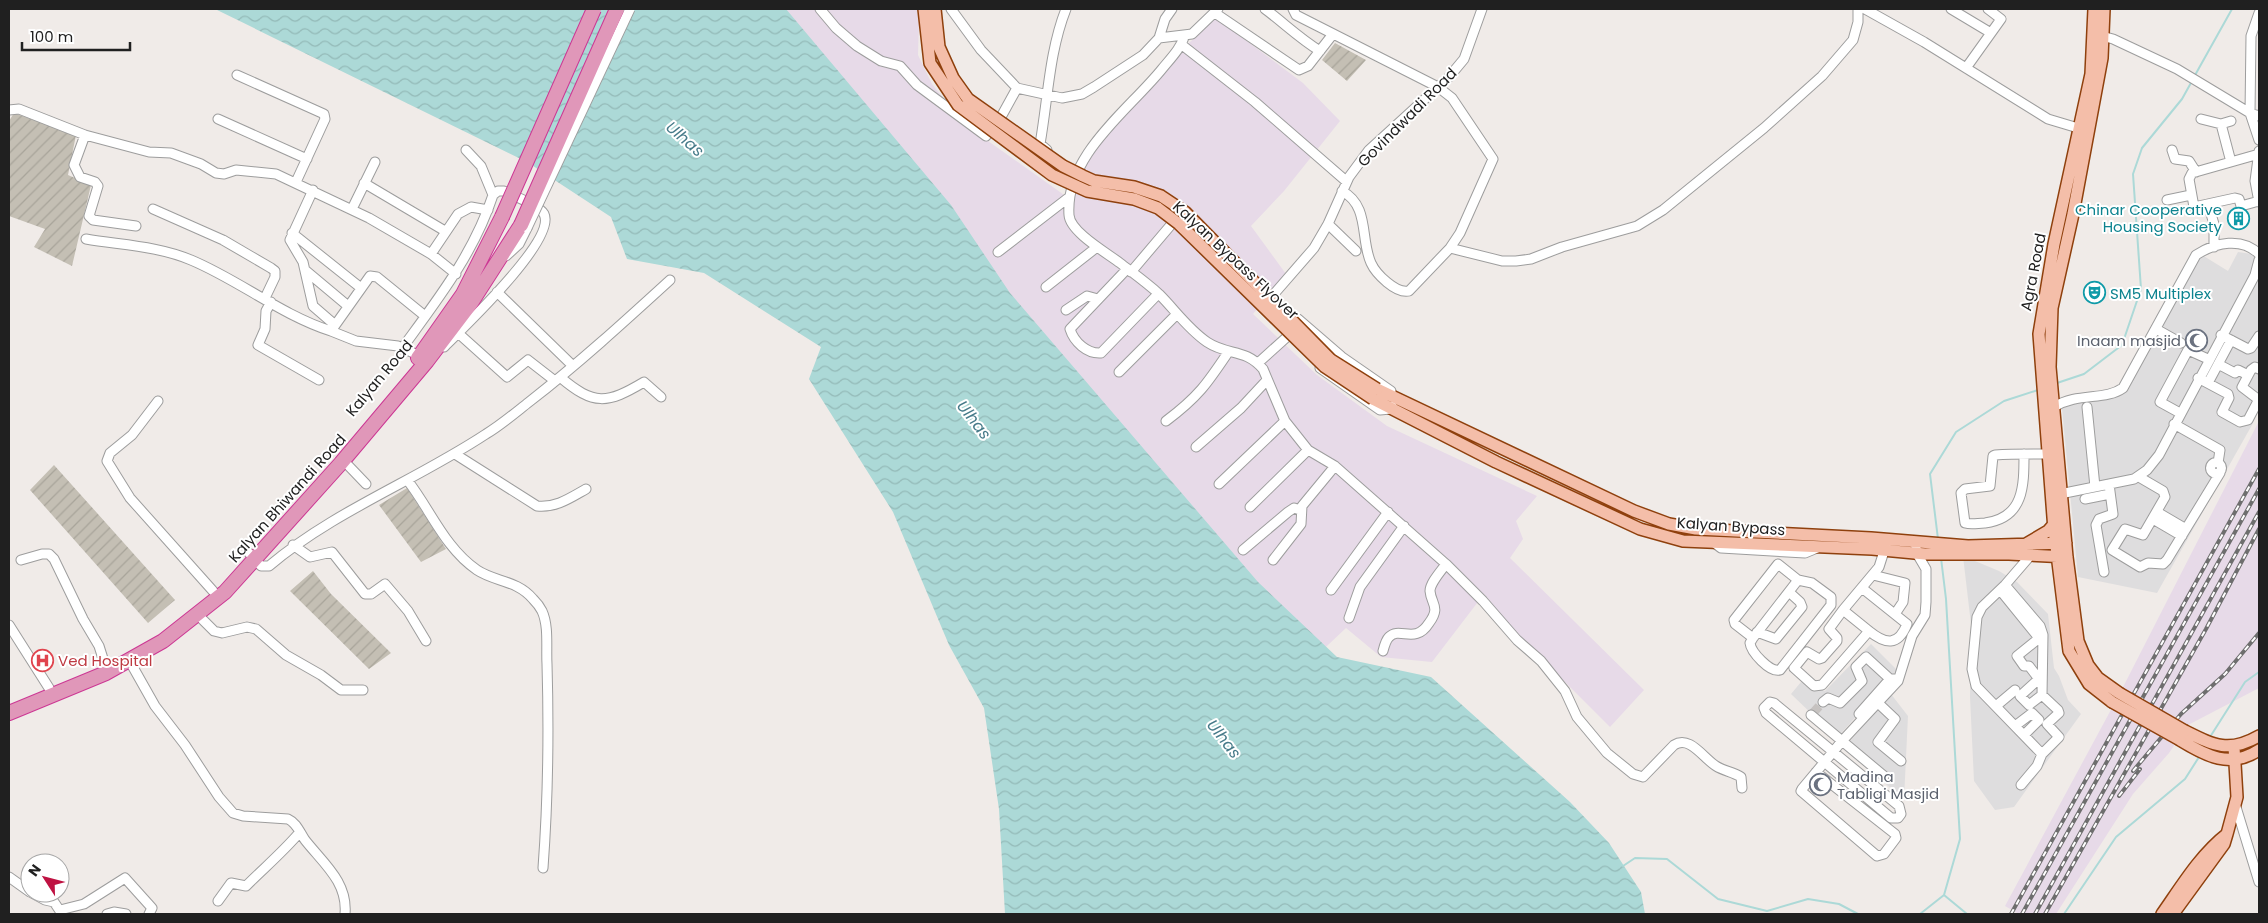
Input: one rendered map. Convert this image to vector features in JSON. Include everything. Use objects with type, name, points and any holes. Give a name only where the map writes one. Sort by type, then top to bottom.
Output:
[{"type":"highway","name":"Kalyan Road","points":[[9,704],[105,665],[158,634],[212,591],[252,556],[420,356],[434,343],[463,294],[502,217],[594,9]]},
{"type":"highway","name":"Kalyan Bhiwandi Road","points":[[9,713],[106,673],[163,641],[225,592],[252,556],[343,460],[434,343],[471,303],[494,266],[524,226],[617,9]]},
{"type":"main road","name":"Kalyan Bypass Flyover","points":[[924,9],[930,63],[958,104],[1052,175],[1087,191],[1134,199],[1158,208],[1179,224],[1325,367],[1375,394],[1396,399]]},
{"type":"main road","name":"Kalyan Bypass Flyover","points":[[935,9],[939,47],[953,78],[968,99],[1063,166],[1082,176],[1094,181],[1134,187],[1161,196],[1185,212],[1331,360],[1375,394],[1390,409]]},
{"type":"main road","name":"Agra Road","points":[[2045,323],[2095,96],[2099,35],[2094,9]]},
{"type":"main road","name":"Agra Road","points":[[2061,543],[2046,367],[2045,323],[2078,128],[2104,9]]},
{"type":"main road","name":"Kalyan Bypass","points":[[1396,399],[1634,511],[1669,524],[1696,529],[1920,548],[2062,557]]},
{"type":"main road","name":"Agra Road","points":[[2050,405],[2048,454],[2057,495],[2054,524],[2061,543]]},
{"type":"main road","name":"Kalyan Bypass","points":[[1390,409],[1640,529],[1682,541],[1822,546],[1886,545]]},
{"type":"main road","points":[[2023,546],[2048,531],[2054,524]]},
{"type":"main road","points":[[1696,529],[1696,541]]},
{"type":"main road","name":"Kalyan Bypass","points":[[1969,551],[2061,543]]},
{"type":"main road","points":[[2061,543],[2067,601],[2069,651],[2081,674],[2183,736],[2215,759],[2236,760],[2259,750]]},
{"type":"main road","points":[[2183,736],[2218,746],[2234,746],[2259,736]]},
{"type":"main road","points":[[2173,914],[2224,844],[2236,807],[2236,760],[2234,746]]},
{"type":"main road","points":[[2162,914],[2190,874],[2218,841],[2227,834]]},
{"type":"street","points":[[494,266],[520,244],[524,226],[630,9]]},
{"type":"street","points":[[820,9],[836,28],[857,46],[881,61],[900,66],[917,85],[986,136],[1001,116],[1017,88]]},
{"type":"street","points":[[951,9],[981,50],[1017,88],[1062,98],[1082,94],[1143,55],[1159,38],[1165,20],[1172,9]]},
{"type":"street","points":[[1040,144],[1046,95],[1059,27],[1066,9]]},
{"type":"street","points":[[1265,9],[1290,27],[1301,40],[1320,51]]},
{"type":"street","points":[[1293,9],[1296,15],[1438,87],[1452,98],[1493,159],[1460,233],[1450,248],[1410,290],[1404,291],[1396,288],[1371,264],[1364,224],[1354,201],[1342,191]]},
{"type":"street","name":"Govindwadi Road","points":[[1288,336],[1261,309],[1314,248],[1328,224],[1346,181],[1369,150],[1438,87],[1464,59],[1482,9]]},
{"type":"street","points":[[1450,248],[1502,261],[1516,261],[1531,259],[1562,247],[1638,226],[1663,210],[1764,128],[1822,76],[1853,40],[1858,22],[1858,9]]},
{"type":"street","points":[[1865,9],[2048,119],[2078,128]]},
{"type":"street","points":[[1951,9],[1991,33]]},
{"type":"street","points":[[1966,68],[2001,18],[1988,9]]},
{"type":"street","points":[[1159,38],[1192,34],[1218,11],[1299,70],[1308,66],[1333,34]]},
{"type":"street","points":[[2259,13],[2251,36],[2250,113],[2259,140]]},
{"type":"street","points":[[1185,35],[1182,45],[1094,144],[1079,170],[1068,198],[1069,219],[1097,247],[1158,294],[1206,341],[1218,349],[1242,353],[1258,363],[1285,421],[1308,450],[1335,466],[1446,564],[1483,601],[1517,640],[1541,661],[1565,691],[1584,728],[1607,753],[1633,774],[1642,777],[1674,745],[1682,742],[1696,749],[1715,766],[1741,777],[1742,788]]},
{"type":"street","points":[[2099,35],[2177,69],[2250,113],[2259,116]]},
{"type":"street","points":[[1182,45],[1255,102],[1346,181]]},
{"type":"street","points":[[953,73],[967,92],[1079,170]]},
{"type":"street","points":[[237,75],[324,114],[325,119],[307,159],[304,186],[292,233],[292,244],[303,262],[313,306],[332,328],[356,341],[403,347],[420,356]]},
{"type":"street","points":[[9,110],[19,109],[85,135],[149,152],[172,153],[201,164],[216,173],[255,171],[276,174],[352,209],[431,254],[456,274]]},
{"type":"street","points":[[218,119],[307,159]]},
{"type":"street","points":[[2200,120],[2221,124],[2231,121]]},
{"type":"street","points":[[2221,124],[2231,162]]},
{"type":"street","points":[[85,135],[74,165],[80,177],[95,182],[98,186],[89,216],[93,220],[136,226]]},
{"type":"street","points":[[466,150],[481,166],[493,196]]},
{"type":"street","points":[[2172,150],[2175,159],[2189,161],[2196,172]]},
{"type":"street","points":[[2259,152],[2257,180],[2259,201],[2241,206],[2240,200],[2235,198],[2194,207],[2189,179],[2196,172],[2259,152]]},
{"type":"street","points":[[352,209],[375,162]]},
{"type":"street","points":[[364,183],[445,231]]},
{"type":"street","points":[[403,347],[456,274],[476,239],[493,196],[498,192],[504,191],[540,209],[545,215],[541,236],[535,247],[497,292],[442,349],[434,343]]},
{"type":"street","points":[[2167,200],[2191,194]]},
{"type":"street","points":[[998,252],[1068,198]]},
{"type":"street","points":[[2208,204],[2214,224],[2214,247]]},
{"type":"street","points":[[431,254],[458,214],[471,207],[488,210]]},
{"type":"street","points":[[153,209],[216,236],[275,271],[264,319],[265,329],[258,345],[318,380]]},
{"type":"street","points":[[1328,224],[1356,251]]},
{"type":"street","points":[[1158,294],[1104,350],[1096,354],[1077,341],[1070,329],[1170,226]]},
{"type":"street","points":[[292,233],[361,288]]},
{"type":"street","points":[[86,239],[165,251],[191,260],[316,326],[332,328]]},
{"type":"street","points":[[2050,405],[2066,399],[2106,395],[2123,388],[2192,261],[2204,250],[2241,243],[2258,249]]},
{"type":"street","points":[[1046,287],[1097,247]]},
{"type":"street","points":[[2057,495],[2139,477],[2158,455],[2254,275],[2259,260]]},
{"type":"street","points":[[305,270],[348,306]]},
{"type":"street","points":[[332,328],[370,276],[377,277],[425,316]]},
{"type":"street","points":[[252,556],[261,566],[268,566],[294,545],[364,503],[455,454],[488,433],[558,379],[670,280]]},
{"type":"street","points":[[497,292],[573,366]]},
{"type":"street","points":[[1258,363],[1288,336],[1329,376],[1380,410],[1390,409],[1396,399],[1391,391],[1342,358],[1318,338],[1274,294]]},
{"type":"street","points":[[1066,310],[1086,296],[1098,299]]},
{"type":"street","points":[[1119,372],[1177,314]]},
{"type":"street","points":[[2156,329],[2181,343]]},
{"type":"street","points":[[458,333],[507,377],[528,360],[579,393],[593,398],[602,399],[622,395],[644,382],[661,397]]},
{"type":"street","points":[[2221,335],[2246,348],[2251,348],[2259,336]]},
{"type":"street","points":[[2208,383],[2231,340]]},
{"type":"street","points":[[2180,413],[2160,402],[2182,359],[2189,349],[2208,359]]},
{"type":"street","points":[[1166,421],[1204,389],[1229,351]]},
{"type":"street","points":[[2218,364],[2235,373],[2238,370],[2248,375]]},
{"type":"street","points":[[2198,378],[2228,394],[2229,398],[2222,412],[2240,422],[2248,420],[2259,399],[2242,387],[2254,368],[2259,369]]},
{"type":"street","points":[[1196,447],[1241,408],[1267,380]]},
{"type":"street","points":[[158,401],[132,436],[110,453],[107,461],[130,498],[212,591]]},
{"type":"street","points":[[2087,407],[2095,487]]},
{"type":"street","points":[[1219,484],[1285,421]]},
{"type":"street","points":[[2139,477],[2165,492],[2165,497],[2141,536],[2125,529],[2112,551],[2136,566],[2153,562],[2160,564],[2167,560],[2220,473],[2214,474],[2210,470],[2213,464],[2218,463],[2220,450],[2174,424]]},
{"type":"street","points":[[1250,507],[1308,450]]},
{"type":"street","points":[[455,454],[537,506],[548,507],[557,505],[586,489]]},
{"type":"street","points":[[2024,454],[2022,491],[2014,508],[1998,521],[1965,523],[1963,490],[1990,486],[1993,456],[2024,454],[2048,454]]},
{"type":"street","points":[[343,460],[366,484]]},
{"type":"street","points":[[1300,510],[1309,496],[1335,466]]},
{"type":"street","points":[[408,481],[422,499],[447,543],[478,570],[510,581],[532,598],[543,612],[546,628],[548,700],[548,794],[543,868]]},
{"type":"street","points":[[2104,572],[2096,525],[2099,519],[2113,514],[2108,484]]},
{"type":"street","points":[[2085,500],[2110,494]]},
{"type":"street","points":[[1243,550],[1288,512],[1294,508],[1300,510],[1303,517],[1301,524],[1273,560]]},
{"type":"street","points":[[1331,590],[1388,512]]},
{"type":"street","points":[[2155,515],[2184,533]]},
{"type":"street","points":[[1349,618],[1360,587],[1404,526]]},
{"type":"street","points":[[1713,542],[1721,548],[1805,553],[1822,546]]},
{"type":"street","points":[[294,545],[310,557],[332,552],[365,594],[371,594],[385,584],[408,611],[426,641]]},
{"type":"street","points":[[1869,631],[1822,685],[1814,686],[1794,668],[1805,654],[1810,653],[1819,659],[1837,641],[1830,626],[1873,575],[1886,545]]},
{"type":"street","points":[[1841,740],[1893,688],[1894,679],[1912,636],[1925,615],[1928,585],[1920,548]]},
{"type":"street","points":[[1782,552],[1778,564],[1734,620],[1753,635],[1772,638],[1779,636],[1802,607],[1800,602],[1789,592]]},
{"type":"street","points":[[21,560],[42,554],[49,554],[54,559],[83,620],[99,646],[105,665]]},
{"type":"street","points":[[2030,556],[2002,588],[1982,607],[1977,617],[1972,669],[1976,686],[2042,754]]},
{"type":"street","points":[[1382,651],[1389,637],[1394,634],[1413,636],[1420,634],[1430,622],[1435,602],[1430,592],[1431,586],[1446,564]]},
{"type":"street","points":[[1778,564],[1796,579],[1812,583],[1833,601],[1780,670],[1772,669],[1752,650],[1750,642],[1753,635],[1796,579]]},
{"type":"street","points":[[1873,575],[1905,583],[1904,598],[1895,614]]},
{"type":"street","points":[[1753,635],[1789,592],[1796,579]]},
{"type":"street","points":[[1843,610],[1881,640],[1888,642],[1895,640],[1907,624],[1862,588]]},
{"type":"street","points":[[2002,588],[2040,626],[2040,678],[2042,695],[2059,712],[2048,724],[2059,738],[2042,754],[2037,766],[2021,785]]},
{"type":"street","points":[[198,614],[214,631],[222,633],[247,627],[256,629],[286,655],[321,675],[341,690],[363,690]]},
{"type":"street","points":[[9,625],[49,688]]},
{"type":"street","points":[[2040,678],[2029,666],[2024,666],[2017,656],[2041,636]]},
{"type":"street","points":[[1823,702],[1828,698],[1840,704],[1862,680],[1856,667],[1866,657],[1894,679]]},
{"type":"street","points":[[129,660],[155,706],[185,746],[219,797],[233,813],[243,816],[288,819],[293,822],[337,878],[344,898],[345,914]]},
{"type":"street","points":[[2040,678],[2020,696],[2029,705],[2042,695]]},
{"type":"street","points":[[1816,772],[1897,836],[1884,854],[1877,856],[1802,793],[1802,789],[1841,740],[1894,679]]},
{"type":"street","points":[[1996,706],[2015,690]]},
{"type":"street","points":[[1770,702],[1774,703],[1899,806],[1901,814],[1898,818],[1891,818],[1788,732],[1764,711],[1765,706],[1770,702]]},
{"type":"street","points":[[1878,704],[1895,719],[1878,742],[1901,761]]},
{"type":"street","points":[[2016,726],[2032,713],[2039,720],[2024,735]]},
{"type":"street","points":[[1788,732],[1812,714],[1884,776]]},
{"type":"street","points":[[1860,792],[1869,781]]},
{"type":"street","points":[[2236,807],[2259,882]]},
{"type":"street","points":[[218,901],[231,883],[246,886],[273,859],[282,854],[300,832]]},
{"type":"street","points":[[9,878],[20,885]]},
{"type":"street","points":[[61,912],[84,904],[125,878],[152,908],[149,914]]},
{"type":"street","points":[[108,914],[114,912],[126,914]]},
{"type":"shaded area","points":[[779,9],[917,9],[919,21],[918,55],[932,84],[964,124],[1067,197],[1086,147],[1178,44],[1189,43],[1216,18],[1303,83],[1340,121],[1284,191],[1251,226],[1286,274],[1253,314],[1317,375],[1387,426],[1537,496],[1516,521],[1523,539],[1510,558],[1644,690],[1610,727],[1518,635],[1484,594],[1432,662],[1381,657],[1346,628],[1311,661],[1185,512]]},
{"type":"shaded area","points":[[1335,43],[1366,60],[1347,81],[1322,60]]},
{"type":"shaded area","points":[[14,113],[76,135],[68,175],[91,185],[72,266],[34,247],[45,229],[9,216],[9,121]]},
{"type":"shaded area","points":[[2238,252],[2252,254],[2259,265],[2259,410],[2252,425],[2157,593],[2078,577],[2062,408],[2087,399],[2122,394],[2202,255],[2228,271]]},
{"type":"shaded area","points":[[2259,421],[2259,688],[2188,725],[2169,753],[2133,794],[2056,914],[2019,914],[2005,906],[2120,693]]},
{"type":"shaded area","points":[[54,465],[175,600],[148,623],[30,490]]},
{"type":"shaded area","points":[[407,488],[446,549],[421,562],[379,505]]},
{"type":"shaded area","points":[[1963,556],[1999,571],[2017,582],[2048,614],[2054,668],[2068,700],[2081,714],[2014,807],[1995,810],[1974,781],[1970,697],[1971,624]]},
{"type":"shaded area","points":[[313,571],[331,594],[391,653],[369,669],[290,591]]},
{"type":"shaded area","points":[[1871,644],[1897,670],[1837,738],[1791,694],[1801,682],[1825,691]]},
{"type":"shaded area","points":[[1891,694],[1908,716],[1904,799],[1843,749]]},
{"type":"water","name":"Ulhas","points":[[215,9],[786,9],[951,205],[1010,293],[1258,582],[1337,657],[1431,677],[1570,802],[1609,843],[1641,892],[1645,914],[1005,914],[999,809],[984,708],[949,645],[893,512],[809,379],[821,347],[704,273],[627,259],[611,217],[527,162]]},
{"type":"waterway","points":[[2194,77],[2232,9]]},
{"type":"waterway","points":[[2057,383],[2084,374],[2122,345],[2141,289],[2133,174],[2142,148],[2182,99],[2192,81]]},
{"type":"waterway","points":[[1938,539],[1930,474],[1956,432],[2004,401],[2038,390]]},
{"type":"waterway","points":[[1920,914],[1944,895],[1960,839],[1946,599],[1941,558]]},
{"type":"waterway","points":[[2210,737],[2245,682],[2259,672]]},
{"type":"waterway","points":[[2064,914],[2116,837],[2185,779],[2199,757]]},
{"type":"waterway","points":[[1623,866],[1635,858],[1667,859],[1718,899],[1767,911],[1808,899],[1839,904],[1858,914]]},
{"type":"waterway","points":[[1944,895],[1967,914]]},
{"type":"tunnel","points":[[1813,713],[1823,702]]},
{"type":"railway","points":[[2011,914],[2259,469]]},
{"type":"railway","points":[[2022,914],[2259,489]]},
{"type":"railway","points":[[2035,914],[2259,512]]},
{"type":"railway","points":[[2045,914],[2206,629],[2259,529]]},
{"type":"railway","points":[[2133,771],[2181,714],[2225,674],[2259,633]]},
{"type":"railway","points":[[2119,796],[2140,769]]},
{"type":"place","name":"Chinar Cooperative Housing Society","points":[[2238,218]]},
{"type":"place","name":"SM5 Multiplex","points":[[2094,293]]},
{"type":"place","name":"Inaam masjid","points":[[2197,340]]},
{"type":"place","name":"Ved Hospital","points":[[42,660]]},
{"type":"place","name":"Madina Tabligi Masjid","points":[[1821,785]]}]
